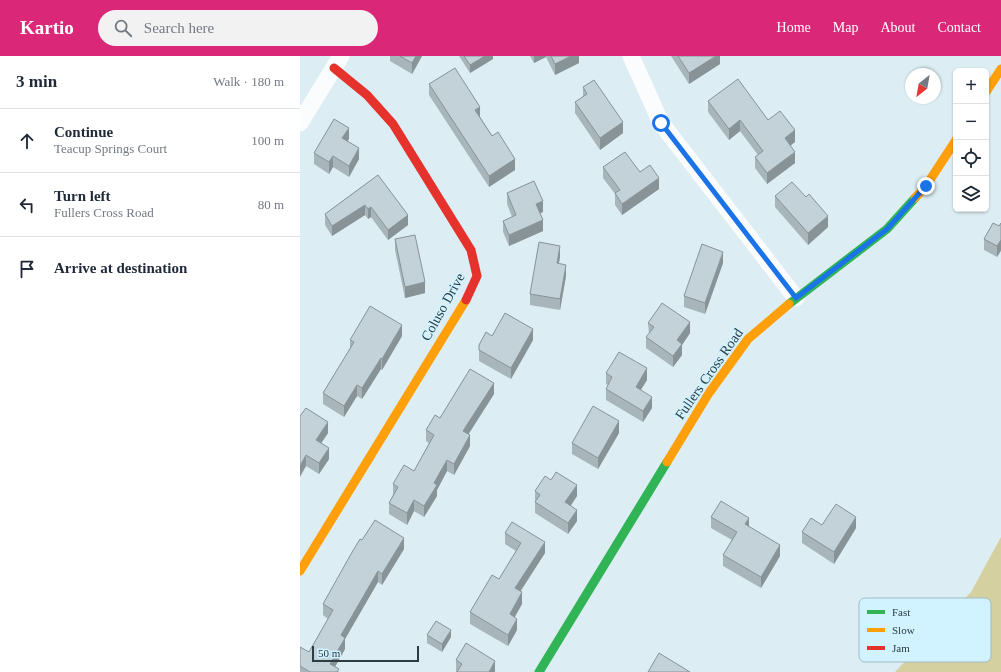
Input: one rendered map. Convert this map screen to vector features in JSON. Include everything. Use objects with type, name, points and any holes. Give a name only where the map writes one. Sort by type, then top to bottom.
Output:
[{"type":"street","points":[[630,56],[661,123],[796,298]]},
{"type":"street","points":[[300,123],[337,62]]},
{"type":"street","name":"Coluso Drive","points":[[300,571],[470,293],[477,276],[471,250],[393,124],[337,62]]},
{"type":"street","points":[[989,87],[1001,69]]},
{"type":"street","name":"Fullers Cross Road","points":[[539,672],[709,393],[748,338],[796,298],[887,229],[926,186],[953,145]]},
{"type":"shaded area","points":[[1001,537],[1001,672],[895,672],[904,662],[991,662],[991,598],[965,598],[971,592]]},
{"type":"building","points":[[400,56],[416,56],[412,63]]},
{"type":"building","points":[[464,56],[485,56],[470,65]]},
{"type":"building","points":[[551,56],[571,56],[555,64]]},
{"type":"building","points":[[678,56],[716,56],[689,73]]},
{"type":"building","points":[[455,68],[480,107],[475,110],[492,136],[498,132],[515,159],[489,176],[429,84]]},
{"type":"building","points":[[738,79],[768,120],[780,111],[795,130],[785,138],[795,152],[767,173],[755,157],[763,151],[740,120],[729,129],[708,101]]},
{"type":"building","points":[[594,80],[623,122],[600,138],[575,102],[587,94],[583,87]]},
{"type":"building","points":[[334,119],[349,128],[342,138],[359,148],[349,166],[333,156],[329,162],[314,153]]},
{"type":"building","points":[[625,152],[640,172],[650,165],[659,178],[622,204],[615,193],[620,190],[603,167]]},
{"type":"building","points":[[378,175],[408,215],[388,230],[371,207],[368,209],[365,205],[332,226],[325,214]]},
{"type":"building","points":[[534,181],[543,201],[536,204],[543,220],[509,235],[503,221],[516,215],[507,193]]},
{"type":"building","points":[[792,182],[806,197],[809,194],[828,216],[808,233],[775,196]]},
{"type":"building","points":[[993,223],[999,226],[1001,223],[1001,240],[997,246],[984,239]]},
{"type":"building","points":[[415,235],[425,282],[405,287],[395,239]]},
{"type":"building","points":[[539,242],[560,246],[557,263],[566,265],[560,299],[530,294]]},
{"type":"building","points":[[702,244],[723,252],[705,303],[684,296]]},
{"type":"building","points":[[662,303],[690,322],[677,340],[682,344],[673,356],[646,337],[654,327],[648,323]]},
{"type":"building","points":[[370,306],[402,325],[382,359],[381,358],[362,388],[357,385],[344,406],[323,393],[354,342],[350,340]]},
{"type":"building","points":[[505,313],[533,329],[511,368],[479,350],[479,345],[486,332],[492,336]]},
{"type":"building","points":[[619,352],[647,368],[636,387],[652,397],[643,411],[606,389],[612,377],[606,373]]},
{"type":"building","points":[[470,369],[494,383],[463,431],[470,435],[454,464],[447,460],[434,483],[437,485],[424,506],[414,500],[407,513],[389,503],[398,487],[393,484],[404,465],[414,471],[434,435],[426,430],[435,415],[440,418]]},
{"type":"building","points":[[593,406],[619,421],[598,458],[572,443]]},
{"type":"building","points":[[306,408],[328,422],[316,440],[329,448],[319,463],[306,455],[300,466],[300,416]]},
{"type":"building","points":[[556,472],[577,485],[565,502],[577,510],[568,523],[535,502],[540,495],[535,491],[545,476],[551,480]]},
{"type":"building","points":[[721,501],[749,518],[745,524],[780,545],[761,577],[723,555],[737,532],[711,517]]},
{"type":"building","points":[[836,504],[856,517],[834,552],[802,532],[811,518],[822,525]]},
{"type":"building","points":[[375,520],[404,538],[382,574],[378,571],[341,635],[345,638],[330,664],[339,669],[337,672],[310,672],[300,666],[300,647],[309,652],[333,610],[323,604],[360,539],[362,540]]},
{"type":"building","points":[[512,522],[545,542],[515,588],[522,592],[510,614],[517,619],[508,635],[470,612],[492,575],[499,579],[521,543],[505,533]]},
{"type":"building","points":[[436,621],[451,630],[442,644],[427,635]]},
{"type":"building","points":[[466,643],[495,661],[489,672],[457,672],[462,664],[456,660]]},
{"type":"building","points":[[659,653],[690,672],[648,672]]},
{"type":"traffic: fast","points":[[789,304],[887,229],[915,198]]},
{"type":"traffic: fast","points":[[539,672],[667,462]]},
{"type":"traffic: slow","points":[[989,87],[1001,69]]},
{"type":"traffic: slow","points":[[915,198],[926,186],[953,145]]},
{"type":"traffic: slow","points":[[300,571],[466,300]]},
{"type":"traffic: slow","points":[[667,462],[709,393],[748,339],[789,304]]},
{"type":"traffic: jam","points":[[334,68],[367,95],[393,124],[471,250],[477,276],[466,300]]},
{"type":"route","points":[[661,123],[796,298],[887,229],[926,186]]}]
